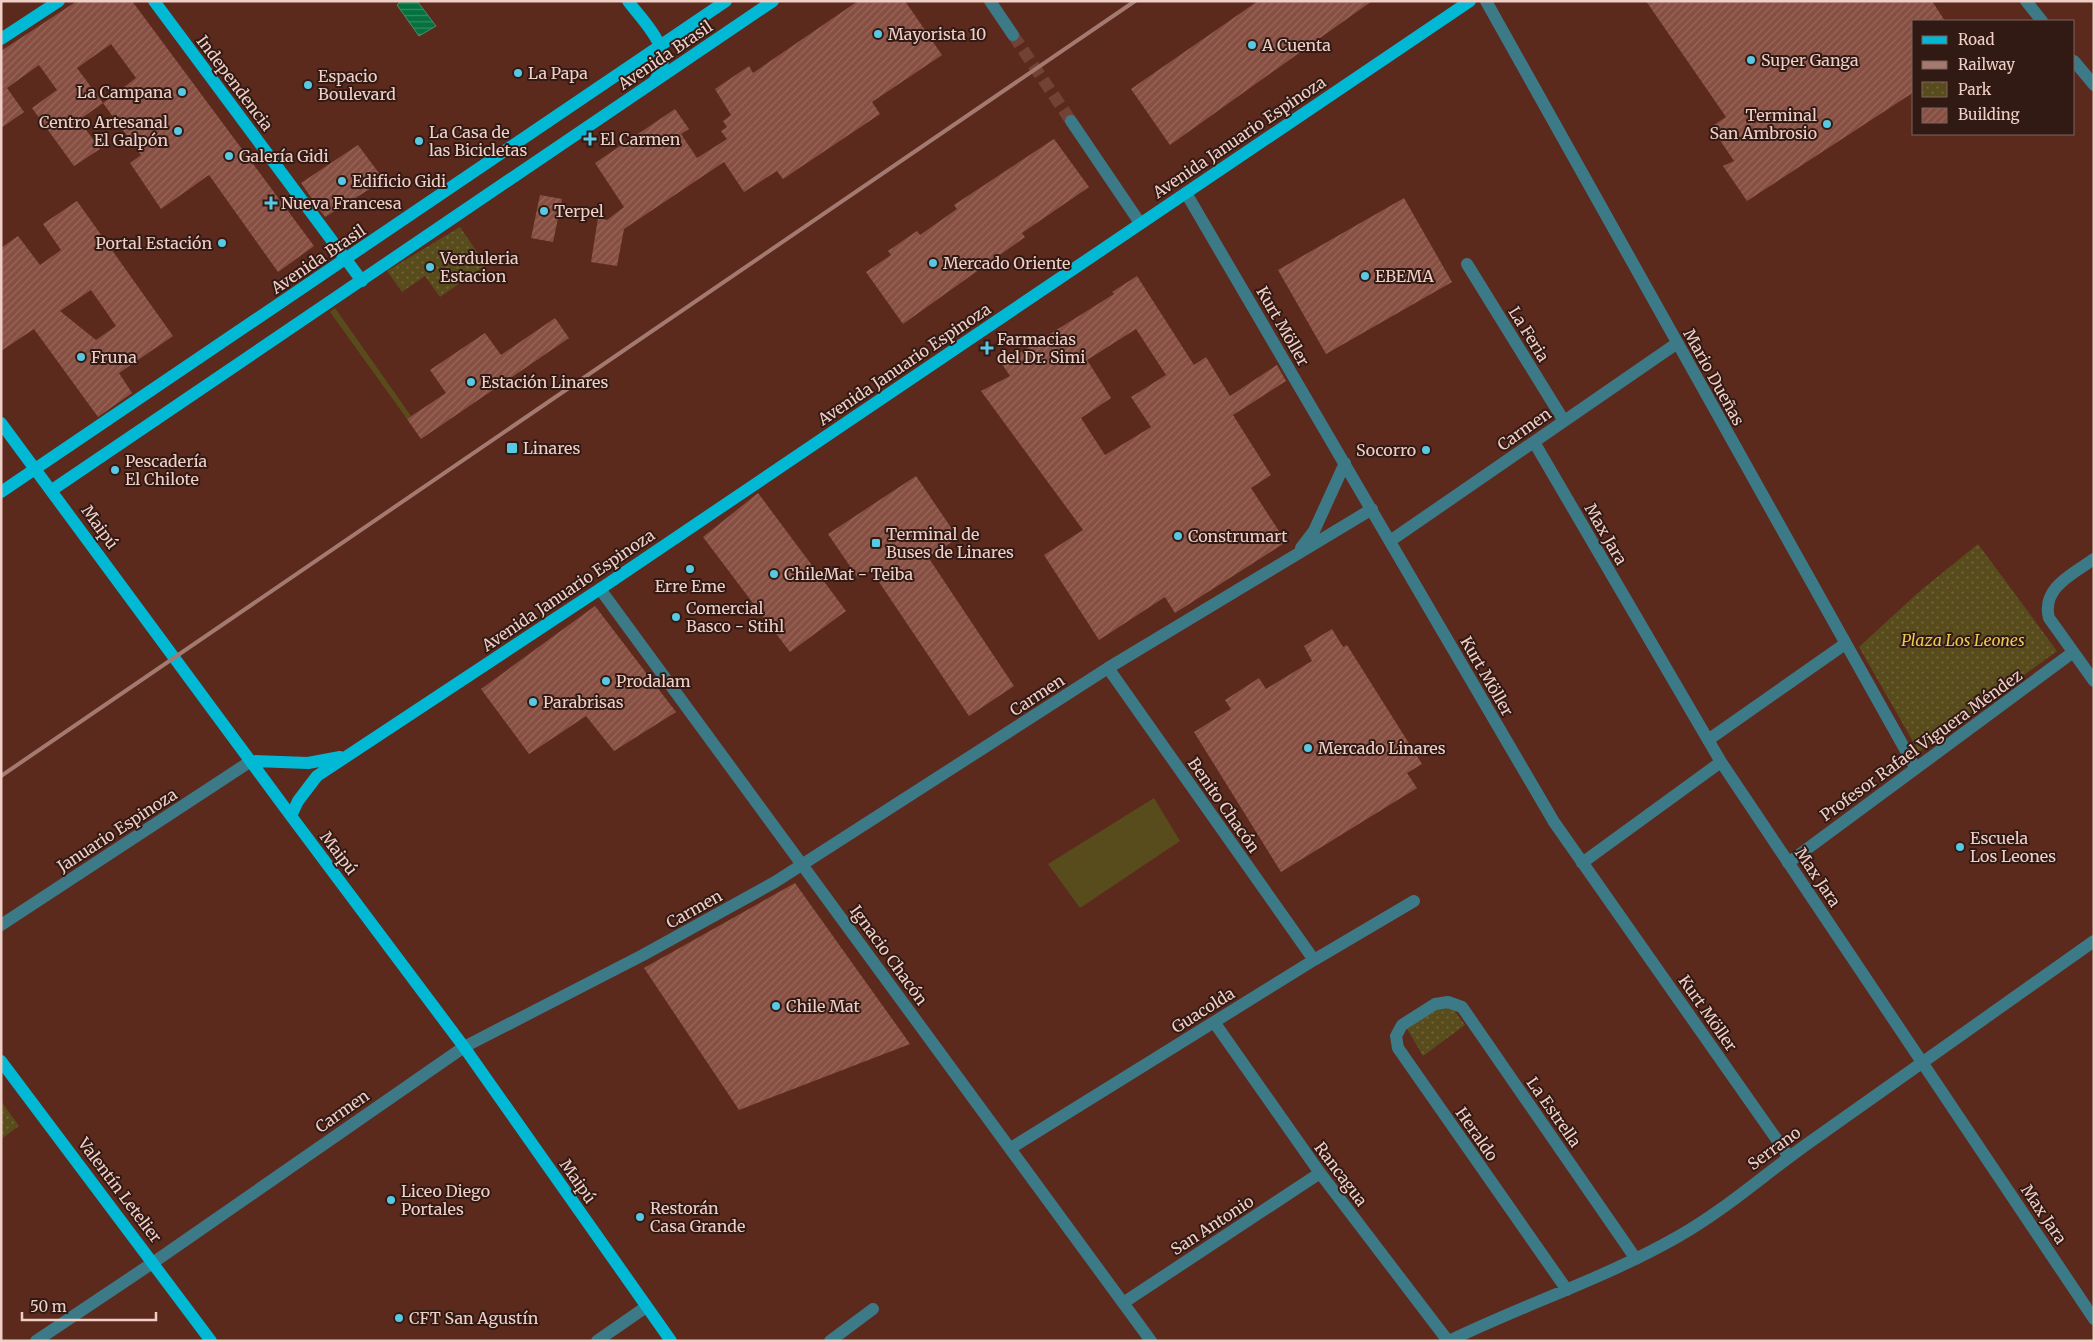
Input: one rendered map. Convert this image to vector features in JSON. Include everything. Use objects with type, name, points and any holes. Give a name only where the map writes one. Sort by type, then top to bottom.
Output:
[{"type":"main road","points":[[1,39],[59,1]]},
{"type":"main road","name":"Independencia","points":[[154,1],[362,281]]},
{"type":"main road","points":[[628,1],[661,46],[663,62],[653,83]]},
{"type":"main road","name":"Avenida Brasil","points":[[1,492],[726,1]]},
{"type":"main road","name":"Avenida Brasil","points":[[52,490],[773,1]]},
{"type":"main road","name":"Avenida Januario Espinoza","points":[[291,816],[311,782],[354,751],[600,589],[1470,1]]},
{"type":"main road","name":"Maipú","points":[[1,422],[291,816],[464,1047],[671,1341]]},
{"type":"main road","name":"Avenida Januario Espinoza","points":[[251,761],[308,764],[339,757],[354,751]]},
{"type":"main road","name":"Valentín Letelier","points":[[1,1060],[154,1262],[211,1341]]},
{"type":"street","points":[[990,1],[1013,35]]},
{"type":"street","name":"Mario Dueñas","points":[[1486,1],[1676,344],[1915,767]]},
{"type":"street","points":[[2026,1],[2041,20]]},
{"type":"street","points":[[2075,62],[2094,86]]},
{"type":"street","points":[[1071,120],[1140,223]]},
{"type":"street","name":"Kurt Möller","points":[[1186,193],[1372,509],[1527,778],[1582,863],[1789,1157]]},
{"type":"street","name":"La Feria","points":[[1467,264],[1564,421]]},
{"type":"street","name":"Carmen","points":[[1390,541],[1676,344]]},
{"type":"street","name":"Max Jara","points":[[1534,442],[1721,762],[2094,1319]]},
{"type":"street","points":[[1296,554],[1314,531],[1345,463]]},
{"type":"street","name":"Carmen","points":[[36,1341],[154,1262],[464,1047],[643,955],[803,865],[1108,668],[1372,509]]},
{"type":"street","points":[[2094,559],[2054,589],[2046,608],[2049,618],[2072,653],[2094,681]]},
{"type":"street","name":"Ignacio Chacón","points":[[600,589],[1151,1341]]},
{"type":"street","points":[[1708,740],[1845,644]]},
{"type":"street","name":"Profesor Rafael Viguera Méndez","points":[[1788,863],[1915,767],[2072,653]]},
{"type":"street","name":"Benito Chacón","points":[[1108,668],[1314,960]]},
{"type":"street","name":"Januario Espinoza","points":[[1,925],[251,761]]},
{"type":"street","points":[[1582,863],[1721,762]]},
{"type":"street","name":"Guacolda","points":[[1011,1148],[1314,960],[1414,901]]},
{"type":"street","name":"Serrano","points":[[1449,1341],[1503,1315],[1567,1290],[1636,1258],[1699,1224],[1789,1157],[2094,941]]},
{"type":"street","name":"La Estrella","points":[[1435,1004],[1448,1002],[1462,1007],[1636,1258]]},
{"type":"street","name":"Heraldo","points":[[1435,1004],[1402,1025],[1396,1036],[1398,1048],[1567,1290]]},
{"type":"street","name":"Rancagua","points":[[1214,1022],[1320,1173],[1449,1341]]},
{"type":"street","name":"San Antonio","points":[[1123,1303],[1320,1173]]},
{"type":"street","points":[[597,1341],[646,1307]]},
{"type":"street","points":[[830,1341],[873,1310]]},
{"type":"green space","points":[[460,227],[486,265],[440,297],[425,276],[402,292],[387,271]]},
{"type":"green space","points":[[335,308],[411,416],[407,419],[330,312]]},
{"type":"green space","name":"Plaza Los Leones","points":[[1978,544],[2057,651],[1919,752],[1859,647],[1920,591]]},
{"type":"green space","points":[[1154,798],[1180,841],[1080,908],[1048,864]]},
{"type":"green space","points":[[1448,1002],[1465,1025],[1423,1056],[1406,1027]]},
{"type":"green space","points":[[1,1101],[19,1126],[1,1139]]},
{"type":"shaded area","points":[[401,1],[417,1],[436,26],[419,36],[397,5]]},
{"type":"building","points":[[77,1],[132,1],[314,246],[278,272],[209,175],[161,209],[130,163],[141,155],[103,103],[79,120],[100,149],[74,166],[32,108],[57,90],[39,65],[7,88],[24,112],[1,128],[1,51]],"holes":[[[111,44],[136,78],[103,103],[77,68]]]},
{"type":"building","points":[[858,1],[905,1],[942,55],[872,102],[880,114],[783,179],[777,171],[744,192],[724,162],[624,229],[617,266],[591,262],[598,218],[607,220],[624,207],[595,163],[675,109],[689,129],[681,134],[697,158],[727,139],[721,131],[727,127],[723,121],[731,115],[715,89],[749,66],[753,73]]},
{"type":"building","name":"A Cuenta","points":[[1258,1],[1372,1],[1170,145],[1131,89]]},
{"type":"building","points":[[1646,1],[1932,1],[1944,20],[1912,20],[1912,93],[1747,201],[1723,166],[1734,161],[1711,127],[1726,117]]},
{"type":"building","name":"Mercado Oriente","points":[[1054,139],[1089,187],[1022,233],[1025,237],[903,324],[866,272],[891,255],[888,251],[917,231],[920,235],[957,209],[954,205]]},
{"type":"building","name":"Edificio Gidi","points":[[358,145],[384,180],[325,217],[301,183]]},
{"type":"building","points":[[540,195],[562,199],[553,242],[531,238]]},
{"type":"building","name":"EBEMA","points":[[1404,198],[1452,282],[1326,354],[1278,270]]},
{"type":"building","points":[[77,201],[173,336],[119,373],[132,393],[98,417],[34,329],[1,351],[1,248],[18,236],[40,265],[61,250],[43,224]],"holes":[[[91,290],[116,326],[96,340],[60,311]]]},
{"type":"building","points":[[1137,276],[1194,365],[1206,357],[1230,396],[1277,365],[1286,381],[1233,415],[1271,475],[1251,488],[1286,542],[1175,613],[1165,597],[1099,640],[1044,555],[1083,530],[981,391],[1010,376],[1002,364],[1114,294],[1112,292]],"holes":[[[1136,329],[1166,375],[1131,397],[1151,427],[1105,455],[1081,418],[1111,398],[1087,360]]]},
{"type":"building","name":"Estación Linares","points":[[555,318],[569,338],[421,439],[407,419],[446,393],[430,370],[485,333],[501,355]]},
{"type":"building","points":[[916,476],[958,538],[928,557],[1014,686],[969,716],[871,570],[858,578],[828,534]]},
{"type":"building","name":"ChileMat - Teiba","points":[[758,493],[846,611],[790,652],[703,537]]},
{"type":"building","name":"Prodalam","points":[[595,606],[676,712],[614,751],[586,716],[529,754],[481,689]]},
{"type":"building","name":"Mercado Linares","points":[[1332,629],[1343,647],[1347,645],[1422,764],[1407,773],[1417,788],[1281,872],[1194,732],[1231,709],[1225,700],[1259,678],[1266,689],[1312,661],[1304,646]]},
{"type":"building","name":"Chile Mat","points":[[795,883],[910,1044],[739,1110],[644,968]]},
{"type":"tunnel","points":[[1013,35],[1071,121]]},
{"type":"railway","points":[[1,776],[1135,1]]},
{"type":"place","name":"Mayorista 10","points":[[878,34]]},
{"type":"place","name":"A Cuenta","points":[[1252,45]]},
{"type":"place","name":"Super Ganga","points":[[1751,60]]},
{"type":"place","name":"La Papa","points":[[518,73]]},
{"type":"place","name":"Espacio Boulevard","points":[[308,85]]},
{"type":"place","name":"La Campana","points":[[182,92]]},
{"type":"place","name":"Terminal San Ambrosio","points":[[1827,124]]},
{"type":"place","name":"Centro Artesanal El Galpón","points":[[178,131]]},
{"type":"place","name":"El Carmen","points":[[590,139]]},
{"type":"place","name":"La Casa de las Bicicletas","points":[[419,141]]},
{"type":"place","name":"Galería Gidi","points":[[229,156]]},
{"type":"place","name":"Edificio Gidi","points":[[342,181]]},
{"type":"place","name":"Nueva Francesa","points":[[271,203]]},
{"type":"place","name":"Terpel","points":[[544,211]]},
{"type":"place","name":"Portal Estación","points":[[222,243]]},
{"type":"place","name":"Mercado Oriente","points":[[933,263]]},
{"type":"place","name":"Verduleria Estacion","points":[[430,267]]},
{"type":"place","name":"EBEMA","points":[[1365,276]]},
{"type":"place","name":"Farmacias del Dr. Simi","points":[[987,348]]},
{"type":"place","name":"Fruna","points":[[81,357]]},
{"type":"place","name":"Estación Linares","points":[[471,382]]},
{"type":"place","name":"Linares","points":[[512,448]]},
{"type":"place","name":"Socorro","points":[[1426,450]]},
{"type":"place","name":"Pescadería El Chilote","points":[[115,470]]},
{"type":"place","name":"Construmart","points":[[1178,536]]},
{"type":"place","name":"Terminal de Buses de Linares","points":[[876,543]]},
{"type":"place","name":"Erre Eme","points":[[690,569]]},
{"type":"place","name":"ChileMat - Teiba","points":[[774,574]]},
{"type":"place","name":"Comercial Basco - Stihl","points":[[676,617]]},
{"type":"place","name":"Prodalam","points":[[606,681]]},
{"type":"place","name":"Parabrisas","points":[[533,702]]},
{"type":"place","name":"Mercado Linares","points":[[1308,748]]},
{"type":"place","name":"Escuela Los Leones","points":[[1960,847]]},
{"type":"place","name":"Chile Mat","points":[[776,1006]]},
{"type":"place","name":"Liceo Diego Portales","points":[[391,1200]]},
{"type":"place","name":"Restorán Casa Grande","points":[[640,1217]]},
{"type":"place","name":"CFT San Agustín","points":[[399,1318]]}]
